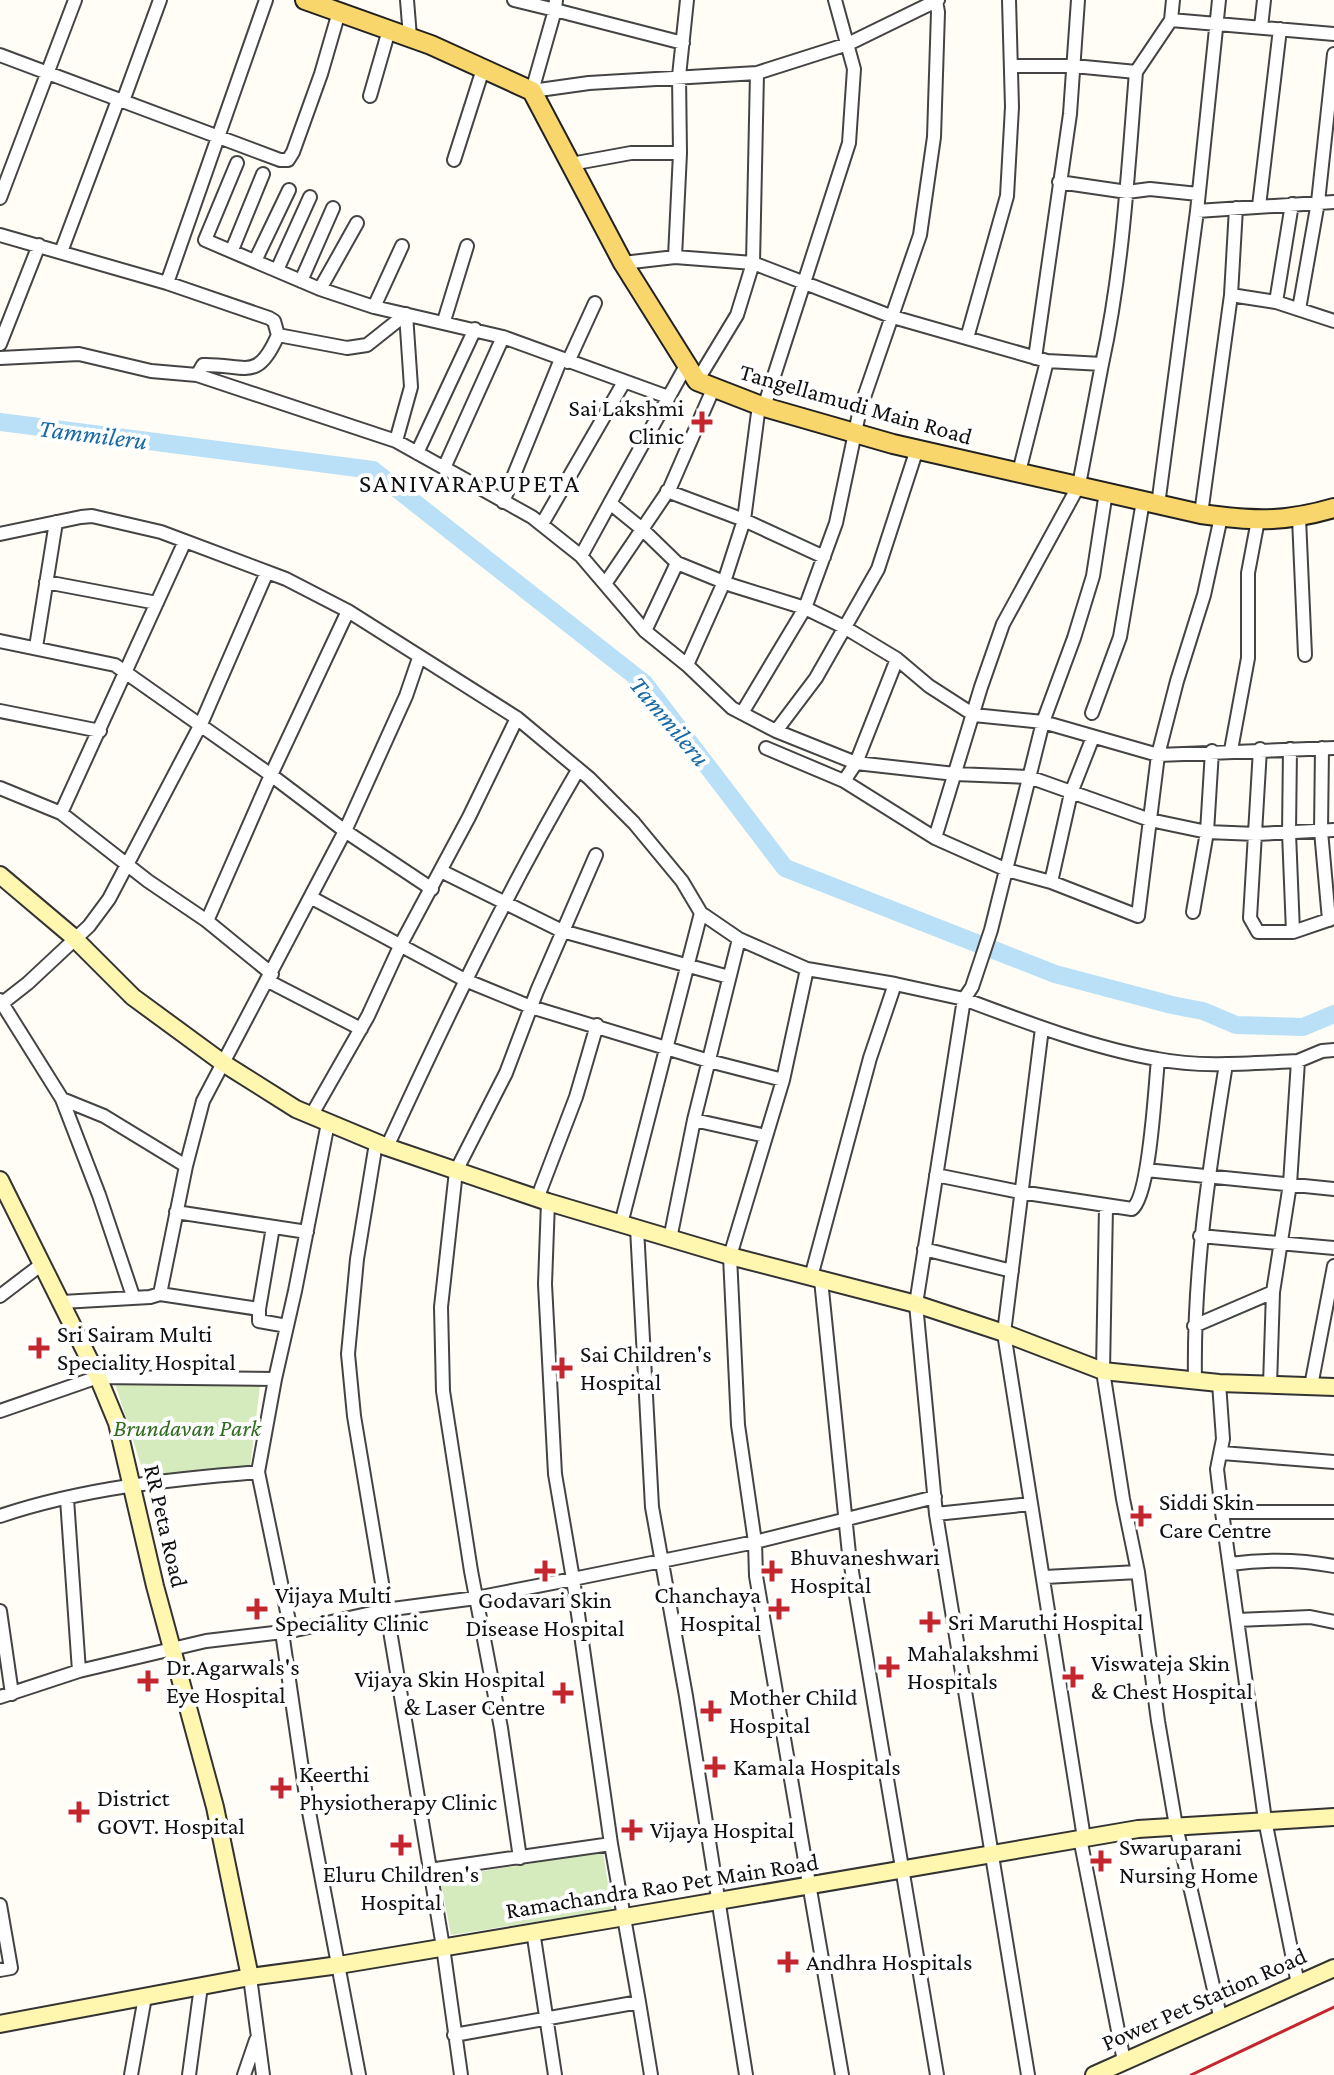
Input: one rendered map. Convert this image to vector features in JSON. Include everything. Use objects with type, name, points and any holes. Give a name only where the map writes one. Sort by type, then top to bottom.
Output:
[{"type":"main road","points":[[310,1],[410,37],[532,91],[623,263],[700,377]]},
{"type":"main road","name":"Tangellamudi Main Road","points":[[700,377],[762,406],[854,432],[1201,514],[1258,520],[1299,518],[1334,508]]},
{"type":"street","points":[[0,198],[75,0]]},
{"type":"street","points":[[61,252],[160,0]]},
{"type":"street","points":[[167,283],[266,0]]},
{"type":"street","points":[[407,0],[410,37]]},
{"type":"street","points":[[514,0],[556,5],[683,43]]},
{"type":"street","points":[[675,257],[680,153],[679,76],[687,0]]},
{"type":"street","points":[[687,665],[724,582],[744,520],[762,406],[806,282],[849,143],[854,69],[835,0]]},
{"type":"street","points":[[967,338],[1007,196],[1012,107],[1009,0]]},
{"type":"street","points":[[1019,472],[1041,360],[1074,66],[1078,0]]},
{"type":"street","points":[[935,838],[1003,624],[1079,485],[1111,322],[1127,192],[1136,72],[1171,20],[1173,0]]},
{"type":"street","points":[[1092,713],[1120,637],[1151,503],[1197,211],[1219,0]]},
{"type":"street","points":[[1261,27],[1264,0]]},
{"type":"street","points":[[556,5],[532,91],[589,83],[757,73],[848,44],[937,1],[934,137],[920,235],[860,409],[836,523],[824,557],[805,608],[742,713]]},
{"type":"street","points":[[0,55],[280,160],[288,160],[321,74],[339,12]]},
{"type":"street","points":[[1171,20],[1334,34]]},
{"type":"street","points":[[1259,206],[1280,29]]},
{"type":"street","points":[[370,96],[389,30]]},
{"type":"street","points":[[1299,309],[1318,202],[1334,54]]},
{"type":"street","points":[[1011,66],[1074,66],[1136,72]]},
{"type":"street","points":[[454,160],[483,69]]},
{"type":"street","points":[[605,584],[667,491],[700,377],[737,315],[753,263],[757,73]]},
{"type":"street","points":[[571,164],[631,153],[680,153]]},
{"type":"street","points":[[205,240],[237,163]]},
{"type":"street","points":[[232,250],[263,174]]},
{"type":"street","points":[[1059,182],[1127,192],[1150,189],[1198,194]]},
{"type":"street","points":[[255,261],[289,190]]},
{"type":"street","points":[[277,270],[310,197]]},
{"type":"street","points":[[1197,211],[1334,202]]},
{"type":"street","points":[[1276,302],[1292,204]]},
{"type":"street","points":[[301,281],[333,208]]},
{"type":"street","points":[[1201,514],[1231,295],[1236,208]]},
{"type":"street","points":[[320,289],[357,223]]},
{"type":"street","points":[[184,232],[320,289],[374,307],[503,337],[668,397]]},
{"type":"street","points":[[0,235],[167,283],[274,321],[278,335],[268,357],[245,370],[222,364],[203,365],[197,375]]},
{"type":"street","points":[[0,344],[39,245]]},
{"type":"street","points":[[374,307],[402,246]]},
{"type":"street","points":[[444,321],[467,246]]},
{"type":"street","points":[[623,263],[675,257],[753,263],[893,317],[1041,360],[1102,364]]},
{"type":"street","points":[[1231,295],[1276,302],[1333,318]]},
{"type":"street","points":[[503,502],[564,361],[595,303]]},
{"type":"street","points":[[278,335],[347,348],[367,345],[406,314]]},
{"type":"street","points":[[396,441],[411,387],[406,314]]},
{"type":"street","points":[[417,453],[475,329]]},
{"type":"street","points":[[444,468],[503,337]]},
{"type":"street","points":[[0,358],[79,354],[151,371],[197,375],[396,441],[542,524],[581,556],[645,631],[732,708],[776,731],[856,763],[955,774],[1029,777],[1150,820],[1207,832],[1256,834],[1328,831]]},
{"type":"street","points":[[581,556],[668,397],[700,377]]},
{"type":"street","points":[[542,524],[624,382]]},
{"type":"street","points":[[776,731],[816,678],[878,569],[917,449]]},
{"type":"street","points":[[667,491],[744,520],[824,557]]},
{"type":"street","points":[[1028,2075],[936,1514],[916,1304],[964,999],[972,987],[991,930],[1043,722],[1093,576],[1106,492]]},
{"type":"street","points":[[610,503],[677,563],[805,608],[844,627],[897,659],[929,686],[974,715],[1043,722],[1158,755],[1231,750],[1260,749],[1328,748],[1331,919],[1293,932],[1258,932],[1250,918],[1260,749]]},
{"type":"street","points":[[0,534],[92,516],[161,532],[286,579],[348,611],[517,718],[578,770],[634,823],[682,881],[701,913],[739,939],[807,969],[964,999],[1042,1028],[1158,1060],[1226,1064],[1298,1061],[1322,1051],[1334,1050]]},
{"type":"street","points":[[766,748],[844,781],[935,838],[1007,870],[1051,882],[1138,916],[1158,755],[1204,595],[1221,517]]},
{"type":"street","points":[[1299,518],[1305,655]]},
{"type":"street","points":[[1231,750],[1248,658],[1248,573],[1258,520]]},
{"type":"street","points":[[36,647],[56,522]]},
{"type":"street","points":[[61,813],[185,541]]},
{"type":"street","points":[[645,631],[677,563]]},
{"type":"street","points":[[133,1296],[62,1099],[1,1003],[28,983],[89,926],[129,864],[151,815],[201,724],[267,572]]},
{"type":"street","points":[[46,582],[157,603]]},
{"type":"street","points":[[207,921],[348,611]]},
{"type":"street","points":[[0,641],[115,665],[127,671],[345,831],[432,889]]},
{"type":"street","points":[[160,1294],[186,1166],[203,1101],[345,831],[406,696],[419,658]]},
{"type":"street","points":[[844,781],[856,763],[897,659]]},
{"type":"street","points":[[0,711],[100,731]]},
{"type":"street","points":[[311,1116],[361,1029],[517,718]]},
{"type":"street","points":[[1051,882],[1071,793],[1093,737]]},
{"type":"street","points":[[1290,749],[1293,932]]},
{"type":"street","points":[[1193,912],[1207,832],[1212,751]]},
{"type":"street","points":[[461,2075],[443,1947],[354,1416],[348,1354],[357,1259],[382,1145],[544,827],[578,770]]},
{"type":"street","points":[[0,788],[61,813],[148,881],[207,921],[270,978],[361,1029]]},
{"type":"street","points":[[520,1858],[501,1728],[476,1598],[443,1391],[441,1307],[456,1171],[506,1073],[562,931],[596,855]]},
{"type":"street","points":[[441,871],[562,931],[729,977]]},
{"type":"street","points":[[1,878],[74,939],[133,997],[223,1063],[296,1109],[382,1145],[542,1201],[730,1256],[916,1304],[1103,1371],[1219,1383],[1334,1387]]},
{"type":"street","points":[[312,898],[465,980],[531,1007],[783,1080]]},
{"type":"street","points":[[701,913],[665,1048],[629,1226],[652,1507],[746,2075]]},
{"type":"street","points":[[670,1239],[694,1120],[739,939]]},
{"type":"street","points":[[807,969],[783,1080],[730,1256],[738,1425],[755,1542],[756,1576],[842,2075]]},
{"type":"street","points":[[895,984],[870,1058],[816,1279],[861,1638],[937,2075]]},
{"type":"street","points":[[597,1025],[542,1201],[553,1459],[611,1844],[651,2075]]},
{"type":"street","points":[[1042,1028],[1004,1333],[1045,1577],[1082,1838],[1124,2061]]},
{"type":"street","points":[[936,1175],[1127,1210],[1135,1207],[1142,1195],[1146,1170],[1158,1060]]},
{"type":"street","points":[[1270,1385],[1273,1292],[1283,1244],[1290,1184],[1298,1061]]},
{"type":"street","points":[[1195,1381],[1194,1326],[1200,1236],[1226,1064]]},
{"type":"street","points":[[62,1099],[104,1116],[186,1166]]},
{"type":"street","points":[[694,1120],[766,1136]]},
{"type":"street","points":[[328,1123],[258,1472],[287,1631],[306,1796],[359,2075]]},
{"type":"street","points":[[1146,1170],[1334,1189]]},
{"type":"street","name":"RR Peta Road","points":[[0,1180],[62,1302],[117,1423],[155,1586],[215,1807],[250,1977]]},
{"type":"street","points":[[1106,1206],[1103,1371],[1138,1572],[1176,1826],[1221,2020]]},
{"type":"street","points":[[176,1212],[307,1232]]},
{"type":"street","points":[[273,1227],[259,1321],[287,1326]]},
{"type":"street","points":[[1200,1236],[1334,1248]]},
{"type":"street","points":[[924,1249],[1012,1271]]},
{"type":"street","points":[[0,1296],[42,1264]]},
{"type":"street","points":[[1311,1386],[1327,1328],[1334,1266]]},
{"type":"street","points":[[1194,1326],[1273,1292]]},
{"type":"street","points":[[62,1302],[160,1294],[259,1309]]},
{"type":"street","points":[[0,1411],[98,1377],[275,1379]]},
{"type":"street","points":[[1219,1383],[1222,1453],[1217,1469],[1222,1512],[1265,1820],[1298,1984]]},
{"type":"street","points":[[1222,1453],[1334,1462]]},
{"type":"street","points":[[0,1516],[133,1486],[258,1472]]},
{"type":"street","points":[[0,1611],[6,1695],[79,1671],[173,1648],[287,1631],[385,1610],[476,1598],[573,1579],[755,1542],[935,1497]]},
{"type":"street","points":[[67,1499],[79,1671]]},
{"type":"street","points":[[936,1514],[1031,1504]]},
{"type":"street","points":[[1222,1512],[1334,1512]]},
{"type":"street","points":[[1230,1564],[1266,1559],[1306,1560],[1334,1566]]},
{"type":"street","points":[[1045,1577],[1138,1572]]},
{"type":"street","points":[[1237,1620],[1310,1617],[1334,1622]]},
{"type":"street","name":"Ramachandra Rao Pet Main Road","points":[[0,2024],[250,1977],[717,1902],[1138,1829],[1334,1817]]},
{"type":"street","points":[[429,1870],[611,1844]]},
{"type":"street","points":[[0,1905],[11,1968],[0,1970]]},
{"type":"street","points":[[533,1931],[555,2075]]},
{"type":"street","name":"Power Pet Station Road","points":[[1094,2075],[1334,1968]]},
{"type":"street","points":[[250,1977],[263,2075]]},
{"type":"street","points":[[189,2075],[201,1986]]},
{"type":"street","points":[[131,2075],[145,1997]]},
{"type":"street","points":[[454,2035],[639,2002]]},
{"type":"street","points":[[244,2075],[258,2036]]},
{"type":"green space","name":"Brundavan Park","points":[[114,1380],[260,1386],[250,1468],[144,1475]]},
{"type":"green space","points":[[603,1852],[612,1910],[451,1935],[440,1878]]},
{"type":"waterway","name":"Tammileru","points":[[0,422],[373,470],[644,683],[785,868],[1055,974],[1203,1011],[1236,1025],[1303,1027],[1334,1014]]},
{"type":"railway","points":[[1191,2075],[1334,2007]]},
{"type":"place","name":"Sai Lakshmi Clinic","points":[[702,422]]},
{"type":"place","name":"Sri Sairam Multi Speciality Hospital","points":[[39,1348]]},
{"type":"place","name":"Sai Children's Hospital","points":[[562,1368]]},
{"type":"place","name":"Siddi Skin Care Centre","points":[[1141,1516]]},
{"type":"place","name":"Godavari Skin Disease Hospital","points":[[545,1571]]},
{"type":"place","name":"Bhuvaneshwari Hospital","points":[[772,1571]]},
{"type":"place","name":"Vijaya Multi Speciality Clinic","points":[[257,1609]]},
{"type":"place","name":"Chanchaya Hospital","points":[[779,1609]]},
{"type":"place","name":"Sri Maruthi Hospital","points":[[930,1622]]},
{"type":"place","name":"Mahalakshmi Hospitals","points":[[889,1667]]},
{"type":"place","name":"Viswateja Skin & Chest Hospital","points":[[1073,1677]]},
{"type":"place","name":"Dr.Agarwals's Eye Hospital","points":[[148,1681]]},
{"type":"place","name":"Vijaya Skin Hospital & Laser Centre","points":[[563,1693]]},
{"type":"place","name":"Mother Child Hospital","points":[[711,1711]]},
{"type":"place","name":"Kamala Hospitals","points":[[715,1767]]},
{"type":"place","name":"Keerthi Physiotherapy Clinic","points":[[281,1788]]},
{"type":"place","name":"District GOVT. Hospital","points":[[79,1812]]},
{"type":"place","name":"Vijaya Hospital","points":[[632,1830]]},
{"type":"place","name":"Eluru Children's Hospital","points":[[401,1845]]},
{"type":"place","name":"Swaruparani Nursing Home","points":[[1101,1861]]},
{"type":"place","name":"Andhra Hospitals","points":[[788,1962]]},
{"type":"district","name":"SANIVARAPUPETA","points":[[470,483]]}]
